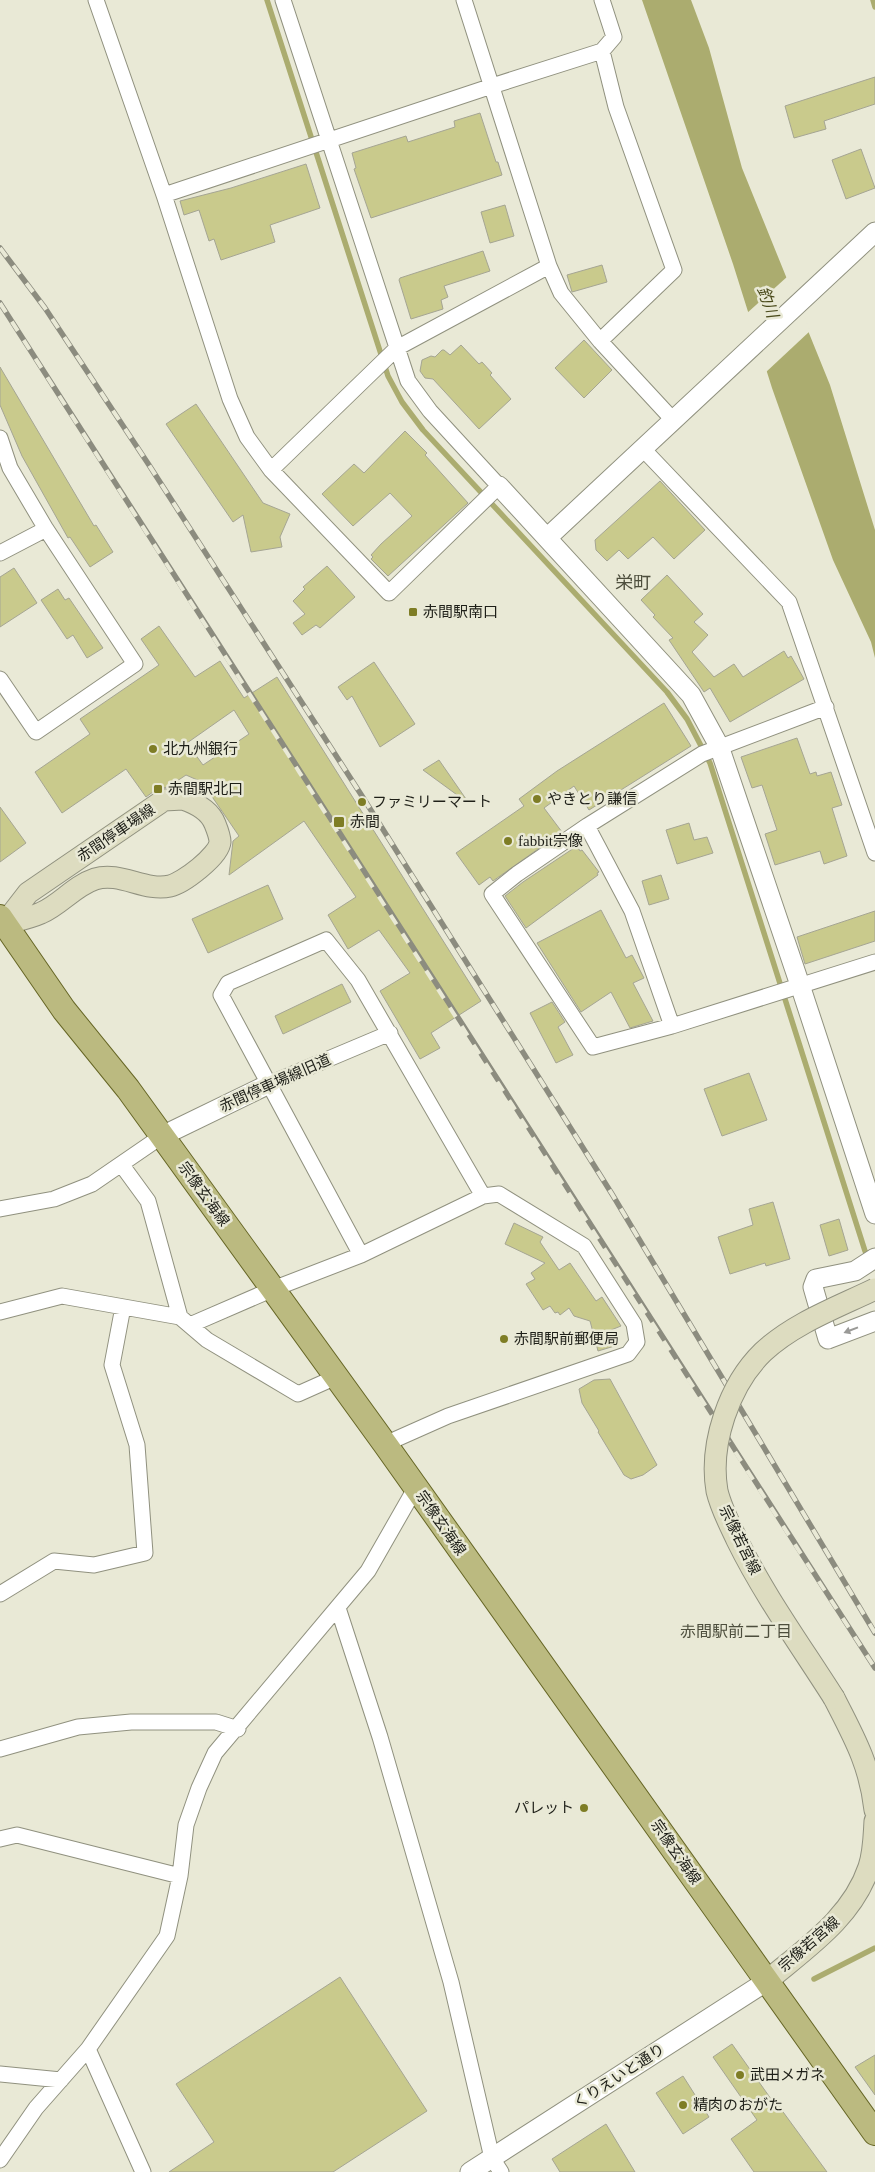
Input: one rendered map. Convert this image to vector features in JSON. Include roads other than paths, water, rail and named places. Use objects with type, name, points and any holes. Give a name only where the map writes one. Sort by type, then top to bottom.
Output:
[{"type":"main road","name":"赤間停車場線","points":[[183,799],[196,804],[214,823],[220,842],[215,855],[171,886],[156,886],[111,877],[97,878],[84,884],[41,913],[2,921],[28,893],[164,800],[183,799]]},
{"type":"main road","name":"宗像玄海線","points":[[2,921],[64,1010],[128,1089],[416,1487],[875,2133]]},
{"type":"main road","name":"宗像若宮線","points":[[875,1289],[794,1329],[764,1352],[746,1372],[732,1395],[718,1442],[717,1491],[728,1520],[749,1564],[834,1698],[861,1750],[872,1786],[875,1810]]},
{"type":"main road","name":"宗像若宮線","points":[[767,1981],[835,1924],[853,1901],[869,1866],[874,1847],[875,1821]]},
{"type":"street","points":[[96,0],[164,195],[230,400],[247,437],[271,470],[388,593],[498,486]]},
{"type":"street","points":[[283,0],[408,380],[430,411],[691,695],[719,746],[875,1214]]},
{"type":"street","points":[[464,0],[549,266],[561,293],[600,341],[674,421]]},
{"type":"street","points":[[164,195],[602,51],[614,37],[602,0]]},
{"type":"street","points":[[600,341],[674,270],[616,107],[602,51]]},
{"type":"street","points":[[547,538],[822,284],[875,232]]},
{"type":"street","points":[[271,470],[397,348],[549,266]]},
{"type":"street","points":[[0,438],[10,468],[46,528],[134,664],[36,732],[0,679]]},
{"type":"street","points":[[643,449],[789,602],[875,853]]},
{"type":"street","points":[[0,553],[46,528]]},
{"type":"street","points":[[826,707],[702,754],[587,826],[517,874],[492,894],[593,1047],[672,1026],[875,962]]},
{"type":"street","points":[[587,826],[632,912],[672,1026]]},
{"type":"street","points":[[361,1256],[222,995],[228,983],[326,940],[358,980],[483,1196]]},
{"type":"street","name":"赤間停車場線旧道","points":[[162,1136],[270,1084],[390,1033]]},
{"type":"street","points":[[0,1209],[54,1199],[92,1184],[162,1136]]},
{"type":"street","points":[[121,1164],[148,1201],[185,1321]]},
{"type":"street","points":[[185,1321],[361,1256],[483,1196],[499,1194],[584,1246],[634,1324],[637,1342],[628,1354],[448,1416],[385,1444]]},
{"type":"street","points":[[875,1258],[855,1270],[816,1279],[813,1287],[828,1339],[875,1321]]},
{"type":"street","points":[[0,1312],[62,1296],[123,1307],[185,1321],[207,1340],[298,1394],[336,1377]]},
{"type":"street","points":[[0,1594],[54,1561],[94,1565],[145,1553],[137,1445],[112,1365],[123,1307]]},
{"type":"street","points":[[0,2160],[36,2108],[88,2049],[167,1936],[180,1876],[186,1825],[199,1788],[215,1754],[238,1729],[368,1571],[416,1487]]},
{"type":"street","points":[[338,1608],[380,1737],[451,1982],[496,2165]]},
{"type":"street","points":[[0,1749],[78,1727],[122,1723],[216,1722],[238,1729]]},
{"type":"street","points":[[0,1839],[17,1835],[180,1876]]},
{"type":"street","name":"くりえいと通り","points":[[470,2172],[496,2165],[767,1981]]},
{"type":"street","points":[[88,2049],[143,2172]]},
{"type":"street","points":[[0,2074],[60,2080]]},
{"type":"water","name":"釣川","points":[[642,0],[691,0],[709,48],[742,168],[830,385],[875,530],[875,658],[871,642],[833,560],[772,388],[733,264]]},
{"type":"waterway","points":[[267,0],[388,376],[402,402],[423,430],[667,692],[687,719],[710,763],[865,1251],[869,1257]]},
{"type":"waterway","points":[[873,0],[875,7]]},
{"type":"waterway","points":[[814,1979],[875,1948]]},
{"type":"railway","points":[[0,248],[45,308],[149,465],[362,796],[612,1194],[875,1633]]},
{"type":"railway","points":[[0,303],[875,1668]]},
{"type":"place","name":"赤間駅南口","points":[[413,612]]},
{"type":"place","name":"北九州銀行","points":[[153,749]]},
{"type":"place","name":"赤間駅北口","points":[[158,789]]},
{"type":"place","name":"やきとり謙信","points":[[537,799]]},
{"type":"place","name":"ファミリーマート","points":[[362,802]]},
{"type":"place","name":"赤間","points":[[339,822]]},
{"type":"place","name":"fabbit宗像","points":[[508,841]]},
{"type":"place","name":"赤間駅前郵便局","points":[[504,1339]]},
{"type":"place","name":"パレット","points":[[584,1808]]},
{"type":"place","name":"武田メガネ","points":[[740,2075]]},
{"type":"place","name":"精肉のおがた","points":[[683,2105]]},
{"type":"district","name":"栄町","points":[[633,583]]},
{"type":"district","name":"赤間駅前二丁目","points":[[736,1631]]}]
